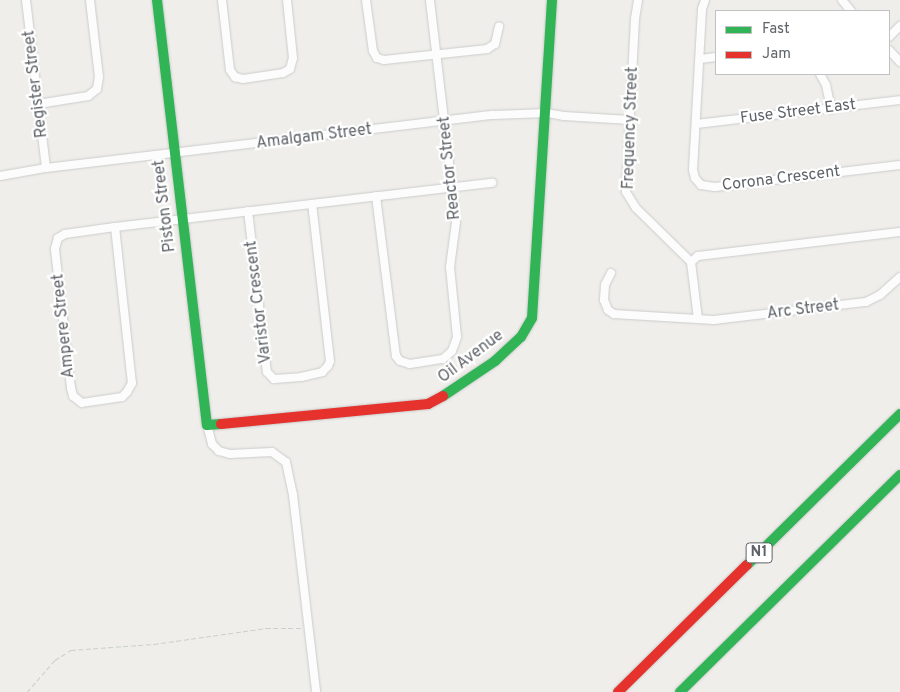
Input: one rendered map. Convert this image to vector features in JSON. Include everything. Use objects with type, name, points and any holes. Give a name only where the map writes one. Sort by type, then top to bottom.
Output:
[{"type":"main road","name":"Piston Street","points":[[157,0],[206,425]]},
{"type":"main road","name":"Oil Avenue","points":[[206,425],[428,404],[454,390],[515,343],[526,330],[533,312],[547,112],[552,0]]},
{"type":"main road","name":"N1","points":[[618,692],[900,414]]},
{"type":"main road","points":[[680,692],[900,475]]},
{"type":"street","name":"Register Street","points":[[26,0],[46,168]]},
{"type":"street","points":[[38,104],[88,96],[98,89],[100,77],[90,0]]},
{"type":"street","points":[[222,0],[230,70],[235,77],[244,79],[282,74],[290,69],[293,58],[287,0]]},
{"type":"street","points":[[366,0],[372,46],[377,58],[388,61],[489,48],[498,38],[499,26]]},
{"type":"street","name":"Reactor Street","points":[[376,196],[394,352],[400,361],[407,363],[431,362],[443,359],[450,354],[457,337],[450,267],[456,227],[453,187],[430,0]]},
{"type":"street","name":"Frequency Street","points":[[638,0],[635,19],[626,192],[636,208],[691,262]]},
{"type":"street","name":"Corona Crescent","points":[[704,0],[694,175],[697,182],[705,187],[900,165]]},
{"type":"street","points":[[842,0],[850,10]]},
{"type":"street","points":[[890,36],[900,26]]},
{"type":"street","points":[[890,51],[900,62]]},
{"type":"street","points":[[700,59],[715,57]]},
{"type":"street","points":[[821,75],[826,85],[831,108]]},
{"type":"street","name":"Fuse Street East","points":[[696,124],[900,100]]},
{"type":"street","name":"Amalgam Street","points":[[0,176],[46,168],[445,120],[547,112],[564,116],[630,120]]},
{"type":"street","name":"Ampere Street","points":[[115,227],[132,383],[128,392],[122,397],[82,403],[74,396],[71,388],[55,245],[58,238],[65,234],[115,227],[248,211],[492,183]]},
{"type":"street","name":"Varistor Crescent","points":[[248,211],[268,372],[274,379],[301,377],[322,372],[328,366],[330,360],[312,204]]},
{"type":"street","points":[[698,319],[691,262],[698,256],[900,232]]},
{"type":"street","name":"Arc Street","points":[[611,273],[604,292],[606,306],[611,313],[714,320],[860,303],[877,298],[900,277]]},
{"type":"street","points":[[206,425],[212,444],[219,451],[230,454],[272,452],[282,457],[289,472],[316,692]]},
{"type":"path","points":[[27,692],[55,660],[71,650],[154,644],[266,628],[309,628]]},
{"type":"traffic: fast","points":[[157,0],[207,425],[221,424]]},
{"type":"traffic: fast","points":[[443,396],[495,361],[521,337],[532,318],[552,0]]},
{"type":"traffic: fast","points":[[747,565],[900,414]]},
{"type":"traffic: fast","points":[[680,692],[900,475]]},
{"type":"traffic: jam","points":[[221,424],[428,404],[443,396]]},
{"type":"traffic: jam","points":[[618,692],[747,565]]}]
